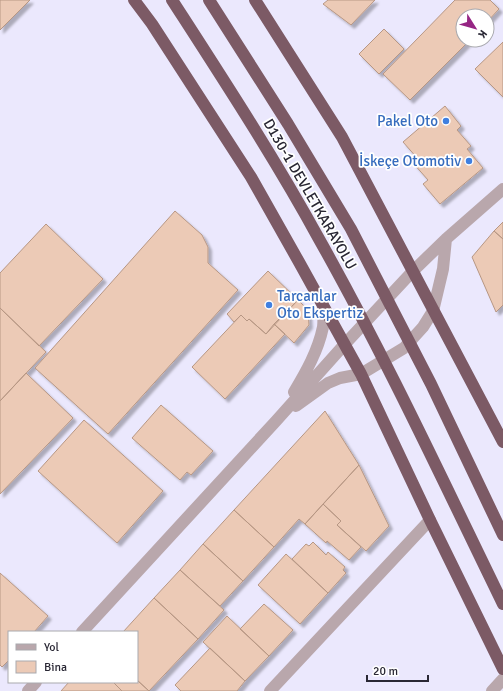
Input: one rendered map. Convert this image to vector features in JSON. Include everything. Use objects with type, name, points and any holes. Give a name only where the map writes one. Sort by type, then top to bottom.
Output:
[{"type":"highway","points":[[134,0],[152,24],[251,177],[323,305],[361,374],[503,669]]},
{"type":"highway","name":"D130-1 DEVLETKARAYOLU","points":[[172,0],[245,113],[320,239],[391,374],[503,604]]},
{"type":"highway","name":"D130-1 DEVLETKARAYOLU","points":[[209,0],[288,124],[351,229],[431,384],[503,535]]},
{"type":"highway","points":[[255,0],[342,137],[412,272],[503,440]]},
{"type":"street","points":[[83,631],[276,421],[344,344],[412,272],[446,238],[503,189]]},
{"type":"street","points":[[276,421],[328,383],[340,378],[361,374],[404,348],[423,327],[433,311],[443,269],[446,238]]},
{"type":"street","points":[[276,421],[308,369],[317,348],[323,326],[323,305]]},
{"type":"street","points":[[270,691],[430,520]]},
{"type":"street","points":[[492,691],[503,679]]},
{"type":"street","points":[[28,691],[35,683]]},
{"type":"building","points":[[0,0],[30,0],[0,30]]},
{"type":"building","points":[[328,0],[375,0],[351,25],[323,4]]},
{"type":"building","points":[[455,0],[490,0],[499,9],[495,13],[495,8],[455,8],[455,48],[462,48],[410,100],[383,74]]},
{"type":"building","points":[[384,29],[404,49],[379,74],[359,54]]},
{"type":"building","points":[[503,42],[503,97],[475,69]]},
{"type":"building","points":[[445,106],[461,126],[457,130],[471,146],[467,149],[483,168],[440,204],[423,184],[428,180],[413,163],[418,159],[403,142]]},
{"type":"building","points":[[175,211],[202,235],[208,247],[208,263],[238,290],[108,434],[35,368]]},
{"type":"building","points":[[503,222],[503,239],[494,231]]},
{"type":"building","points":[[46,224],[103,279],[39,346],[0,308],[0,273]]},
{"type":"building","points":[[494,231],[503,239],[503,305],[496,312],[472,257]]},
{"type":"building","points":[[268,271],[298,300],[266,334],[249,319],[247,321],[241,315],[234,322],[227,314]]},
{"type":"building","points":[[298,300],[308,310],[309,325],[294,343],[274,324]]},
{"type":"building","points":[[0,308],[46,352],[0,401]]},
{"type":"building","points":[[241,315],[247,321],[249,319],[266,334],[274,324],[285,334],[225,399],[192,367]]},
{"type":"building","points":[[26,373],[73,418],[0,494],[0,401]]},
{"type":"building","points":[[161,405],[213,451],[191,475],[187,472],[180,480],[132,438]]},
{"type":"building","points":[[325,411],[359,465],[305,524],[299,519],[274,547],[234,510]]},
{"type":"building","points":[[84,420],[163,491],[117,543],[38,471]]},
{"type":"building","points":[[359,465],[389,526],[366,551],[337,525],[341,521],[323,504]]},
{"type":"building","points":[[323,504],[341,521],[337,525],[361,547],[349,560],[327,541],[326,543],[305,524]]},
{"type":"building","points":[[234,510],[274,547],[243,581],[203,544]]},
{"type":"building","points":[[313,542],[326,555],[328,552],[345,567],[343,570],[346,573],[328,593],[292,559],[306,544],[309,546]]},
{"type":"building","points":[[203,544],[243,581],[220,606],[180,570]]},
{"type":"building","points":[[286,554],[328,593],[300,624],[258,585]]},
{"type":"building","points":[[180,570],[224,610],[198,639],[154,598]]},
{"type":"building","points":[[0,573],[48,616],[35,631],[8,631],[8,661],[2,667],[0,665]]},
{"type":"building","points":[[154,598],[198,639],[149,691],[138,681],[138,631],[124,631]]},
{"type":"building","points":[[264,604],[293,630],[269,656],[240,629]]},
{"type":"building","points":[[227,616],[269,656],[245,681],[203,642]]},
{"type":"building","points":[[210,648],[245,681],[237,691],[181,691],[175,685]]},
{"type":"building","points":[[138,681],[149,691],[122,691],[114,683],[138,683]]},
{"type":"building","points":[[68,683],[114,683],[122,691],[61,691]]},
{"type":"place","name":"Pakel Oto","points":[[446,121]]},
{"type":"place","name":"İskeçe Otomotiv","points":[[469,161]]},
{"type":"place","name":"Tarcanlar Oto Ekspertiz","points":[[269,305]]}]
